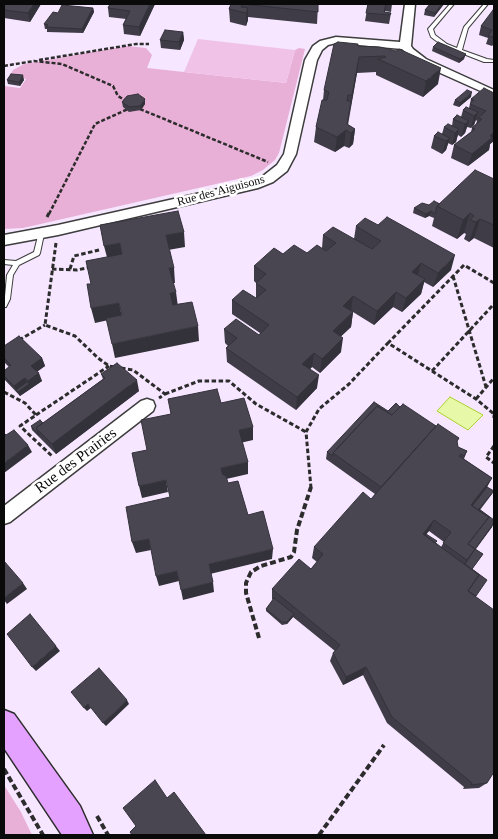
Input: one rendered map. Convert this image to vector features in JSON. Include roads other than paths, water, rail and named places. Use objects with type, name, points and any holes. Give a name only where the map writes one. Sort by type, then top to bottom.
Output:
[{"type":"main road","points":[[4,724],[69,817],[78,835]]},
{"type":"street","points":[[410,4],[405,46],[415,57],[494,94]]},
{"type":"street","name":"Rue des Aiguisons","points":[[4,240],[41,234],[258,184],[276,174],[290,154],[311,60],[317,48],[324,43],[336,40],[405,46]]},
{"type":"street","name":"Rue des Prairies","points":[[4,516],[147,406]]},
{"type":"lane","points":[[452,4],[430,29],[434,36],[445,44],[459,50],[486,61],[494,61]]},
{"type":"lane","points":[[459,50],[466,28],[486,4]]},
{"type":"lane","points":[[4,262],[17,263],[37,253],[41,234]]},
{"type":"lane","points":[[4,305],[7,299],[10,275],[17,263]]}]
